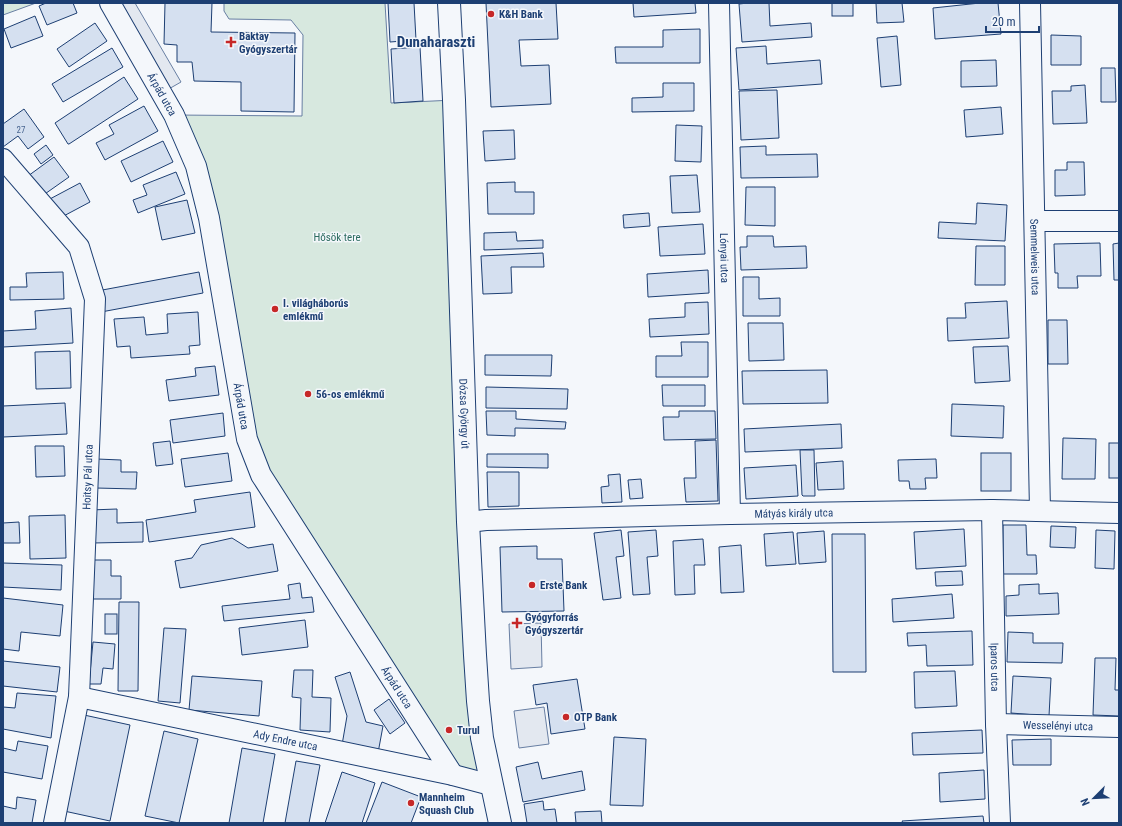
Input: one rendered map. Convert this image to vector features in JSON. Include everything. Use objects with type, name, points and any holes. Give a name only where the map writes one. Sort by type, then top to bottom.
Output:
[{"type":"main road","name":"Dózsa György út","points":[[449,3],[468,522],[478,701],[482,738],[500,823]]},
{"type":"street","name":"Árpád utca","points":[[110,3],[174,115],[196,166],[209,218],[247,439],[261,475],[453,775]]},
{"type":"street","name":"Lónyai utca","points":[[719,3],[730,514]]},
{"type":"street","name":"Semmelweis utca","points":[[1030,3],[1040,512]]},
{"type":"street","name":"Hoitsy Pál utca","points":[[3,159],[79,247],[95,298],[79,697],[54,823]]},
{"type":"street","points":[[1035,221],[1119,221]]},
{"type":"street","name":"Mátyás király utca","points":[[468,522],[486,520],[730,514],[992,510],[1119,513]]},
{"type":"street","name":"Iparos utca","points":[[992,510],[996,724],[1000,823]]},
{"type":"street","name":"Ady Endre utca","points":[[79,697],[453,775],[491,785]]},
{"type":"street","name":"Wesselényi utca","points":[[996,724],[1119,727]]},
{"type":"green space","points":[[3,3],[36,3],[3,15]]},
{"type":"green space","name":"Hősök tere","points":[[224,3],[385,3],[391,103],[454,100],[491,785],[463,778],[261,475],[209,218],[174,115],[302,116],[303,35],[291,20],[229,19],[224,11]]},
{"type":"shaded area","points":[[116,3],[135,3],[181,82],[167,90]]},
{"type":"shaded area","points":[[541,623],[542,667],[511,669],[509,624]]},
{"type":"shaded area","points":[[544,707],[549,744],[519,748],[514,711]]},
{"type":"building","points":[[46,3],[73,3],[77,13],[47,25],[39,6]]},
{"type":"building","points":[[165,3],[212,3],[211,32],[295,33],[294,112],[241,111],[241,82],[194,81],[192,62],[177,62],[177,45],[164,44]]},
{"type":"building","points":[[388,3],[414,3],[416,40],[390,42]]},
{"type":"building","points":[[486,3],[556,3],[558,39],[519,40],[521,66],[549,65],[551,104],[491,107]]},
{"type":"building","points":[[633,3],[695,3],[696,13],[634,17]]},
{"type":"building","points":[[769,3],[770,26],[811,23],[812,37],[742,42],[739,4]]},
{"type":"building","points":[[832,3],[853,3],[853,16],[832,16]]},
{"type":"building","points":[[876,3],[902,3],[904,22],[877,23]]},
{"type":"building","points":[[980,3],[998,3],[1001,34],[935,39],[933,8]]},
{"type":"building","points":[[35,16],[43,36],[11,48],[4,29]]},
{"type":"building","points":[[95,23],[107,41],[69,67],[57,49]]},
{"type":"building","points":[[700,29],[700,63],[616,63],[615,47],[663,47],[663,30]]},
{"type":"building","points":[[1051,35],[1081,36],[1081,65],[1051,65]]},
{"type":"building","points":[[897,36],[901,85],[881,87],[877,38]]},
{"type":"building","points":[[766,46],[767,64],[820,60],[822,84],[739,90],[736,48]]},
{"type":"building","points":[[420,47],[423,101],[394,103],[391,49]]},
{"type":"building","points":[[112,48],[123,67],[63,102],[52,84]]},
{"type":"building","points":[[996,60],[997,86],[961,87],[961,61]]},
{"type":"building","points":[[1101,68],[1115,68],[1116,102],[1101,102]]},
{"type":"building","points":[[124,77],[138,99],[68,144],[55,123]]},
{"type":"building","points":[[663,83],[694,83],[694,111],[632,112],[632,98],[663,97]]},
{"type":"building","points":[[1085,85],[1087,123],[1053,124],[1052,91],[1071,91],[1071,86]]},
{"type":"building","points":[[777,90],[779,138],[741,140],[739,91]]},
{"type":"building","points":[[144,106],[158,131],[105,160],[96,143],[114,134],[109,125]]},
{"type":"building","points":[[1001,107],[1003,134],[966,137],[964,110]]},
{"type":"building","points":[[24,109],[44,137],[28,149],[18,136],[3,147],[3,124]]},
{"type":"building","points":[[676,125],[702,126],[701,162],[675,161]]},
{"type":"building","points":[[514,130],[515,159],[485,161],[483,131]]},
{"type":"building","points":[[163,141],[173,162],[131,182],[121,161]]},
{"type":"building","points":[[46,145],[53,155],[41,164],[34,154]]},
{"type":"building","points":[[766,146],[766,155],[817,154],[818,177],[741,178],[740,147]]},
{"type":"building","points":[[54,157],[69,177],[42,196],[28,176]]},
{"type":"building","points":[[1067,162],[1084,162],[1085,195],[1055,196],[1055,170],[1067,170]]},
{"type":"building","points":[[176,172],[185,194],[138,213],[133,200],[147,195],[143,185]]},
{"type":"building","points":[[697,175],[700,212],[672,213],[670,176]]},
{"type":"building","points":[[515,182],[515,192],[534,192],[534,214],[488,214],[487,183]]},
{"type":"building","points":[[80,183],[90,202],[58,219],[48,200]]},
{"type":"building","points":[[746,187],[775,187],[775,226],[745,225]]},
{"type":"building","points":[[187,200],[195,233],[162,240],[155,207]]},
{"type":"building","points":[[977,203],[1007,205],[1005,241],[938,238],[939,222],[976,224]]},
{"type":"building","points":[[649,213],[650,226],[624,228],[623,215]]},
{"type":"building","points":[[703,224],[705,254],[660,256],[658,227]]},
{"type":"building","points":[[516,232],[517,241],[543,240],[543,248],[484,250],[484,233]]},
{"type":"building","points":[[747,236],[773,236],[774,247],[806,246],[807,268],[741,270],[740,247],[747,247]]},
{"type":"building","points":[[1100,243],[1101,276],[1077,276],[1078,288],[1058,288],[1058,273],[1055,273],[1054,244]]},
{"type":"building","points":[[1119,243],[1119,280],[1114,280],[1113,244]]},
{"type":"building","points":[[976,246],[1005,246],[1005,285],[975,285]]},
{"type":"building","points":[[543,253],[544,267],[511,267],[512,293],[483,294],[481,256]]},
{"type":"building","points":[[708,270],[709,293],[648,297],[647,274]]},
{"type":"building","points":[[63,272],[64,299],[10,300],[10,287],[27,287],[26,273]]},
{"type":"building","points":[[199,272],[203,293],[101,312],[97,291]]},
{"type":"building","points":[[743,277],[759,277],[759,299],[780,298],[780,316],[743,316]]},
{"type":"building","points":[[1007,301],[1009,338],[948,341],[947,318],[966,318],[965,303]]},
{"type":"building","points":[[708,302],[709,334],[650,337],[649,319],[685,317],[685,303]]},
{"type":"building","points":[[71,308],[73,343],[3,347],[3,331],[36,329],[35,311]]},
{"type":"building","points":[[198,312],[200,345],[189,346],[190,354],[131,358],[130,346],[117,347],[114,319],[144,317],[146,335],[168,333],[167,314]]},
{"type":"building","points":[[1048,320],[1067,320],[1068,364],[1048,364]]},
{"type":"building","points":[[748,323],[783,323],[784,360],[749,361]]},
{"type":"building","points":[[681,342],[708,342],[708,377],[656,377],[656,356],[682,356]]},
{"type":"building","points":[[1008,346],[1010,381],[975,383],[973,347]]},
{"type":"building","points":[[70,351],[71,388],[36,389],[35,352]]},
{"type":"building","points":[[485,355],[552,355],[551,376],[485,375]]},
{"type":"building","points":[[215,366],[219,395],[169,401],[166,380],[196,376],[195,368]]},
{"type":"building","points":[[827,370],[828,403],[743,404],[742,371]]},
{"type":"building","points":[[662,385],[705,385],[705,406],[663,406]]},
{"type":"building","points":[[486,387],[568,389],[567,409],[486,408]]},
{"type":"building","points":[[65,403],[67,434],[3,437],[3,406]]},
{"type":"building","points":[[952,404],[1004,406],[1003,438],[951,436]]},
{"type":"building","points":[[486,411],[516,411],[516,419],[566,422],[565,429],[515,428],[515,436],[487,435]]},
{"type":"building","points":[[679,411],[715,411],[716,439],[664,440],[663,417],[679,417]]},
{"type":"building","points":[[223,413],[225,436],[173,443],[170,420]]},
{"type":"building","points":[[841,424],[842,448],[745,452],[744,429]]},
{"type":"building","points":[[1063,438],[1096,439],[1095,479],[1062,479]]},
{"type":"building","points":[[716,440],[718,501],[686,502],[684,478],[696,478],[695,441]]},
{"type":"building","points":[[170,441],[173,464],[156,466],[153,443]]},
{"type":"building","points":[[1109,443],[1119,443],[1119,478],[1109,478]]},
{"type":"building","points":[[35,446],[64,446],[65,476],[36,477]]},
{"type":"building","points":[[800,450],[814,450],[815,496],[802,495]]},
{"type":"building","points":[[228,453],[232,481],[185,487],[181,459]]},
{"type":"building","points":[[981,453],[1011,453],[1011,491],[981,491]]},
{"type":"building","points":[[487,454],[548,454],[548,468],[487,467]]},
{"type":"building","points":[[97,459],[121,460],[121,472],[137,472],[136,489],[96,488]]},
{"type":"building","points":[[936,459],[937,478],[925,478],[926,489],[910,489],[909,481],[899,481],[898,460]]},
{"type":"building","points":[[843,461],[844,489],[818,490],[816,463]]},
{"type":"building","points":[[796,465],[798,496],[746,499],[744,468]]},
{"type":"building","points":[[487,472],[519,472],[519,506],[488,507]]},
{"type":"building","points":[[620,474],[622,502],[602,503],[601,487],[609,486],[608,475]]},
{"type":"building","points":[[641,479],[643,498],[630,499],[628,480]]},
{"type":"building","points":[[250,492],[255,527],[149,542],[146,520],[196,512],[194,500]]},
{"type":"building","points":[[117,509],[117,523],[143,522],[143,542],[92,543],[90,510]]},
{"type":"building","points":[[65,515],[66,558],[30,559],[29,516]]},
{"type":"building","points":[[19,522],[20,543],[3,543],[3,523]]},
{"type":"building","points":[[1003,525],[1026,525],[1027,555],[1036,555],[1037,574],[1003,574]]},
{"type":"building","points":[[1051,526],[1076,527],[1075,548],[1050,547]]},
{"type":"building","points":[[964,529],[966,566],[916,569],[914,532]]},
{"type":"building","points":[[621,530],[624,556],[616,557],[621,598],[603,600],[594,533]]},
{"type":"building","points":[[656,530],[658,556],[647,557],[650,594],[633,595],[628,532]]},
{"type":"building","points":[[1096,530],[1115,531],[1114,569],[1095,568]]},
{"type":"building","points":[[824,531],[826,562],[799,564],[797,533]]},
{"type":"building","points":[[793,532],[796,564],[766,566],[764,534]]},
{"type":"building","points":[[832,534],[865,534],[866,672],[833,672]]},
{"type":"building","points":[[232,538],[248,548],[273,544],[278,571],[180,588],[175,561],[192,558],[201,545]]},
{"type":"building","points":[[703,539],[705,565],[694,565],[695,594],[675,595],[673,541]]},
{"type":"building","points":[[741,545],[744,592],[721,593],[719,547]]},
{"type":"building","name":"Erste Bank","points":[[537,546],[537,559],[562,559],[564,611],[502,612],[500,547]]},
{"type":"building","points":[[91,560],[111,560],[111,576],[121,576],[121,599],[91,599]]},
{"type":"building","points":[[3,563],[62,565],[61,590],[3,587]]},
{"type":"building","points":[[962,571],[963,585],[936,586],[935,572]]},
{"type":"building","points":[[300,583],[302,598],[312,597],[314,612],[224,621],[222,606],[290,599],[288,585]]},
{"type":"building","points":[[1039,584],[1039,594],[1058,593],[1059,614],[1006,616],[1006,596],[1019,595],[1019,585]]},
{"type":"building","points":[[952,594],[954,618],[893,622],[892,599]]},
{"type":"building","points":[[3,598],[63,605],[60,636],[21,632],[19,651],[3,649]]},
{"type":"building","points":[[119,602],[139,602],[138,691],[118,691]]},
{"type":"building","points":[[105,614],[117,614],[117,634],[105,634]]},
{"type":"building","points":[[305,620],[308,647],[242,655],[239,628]]},
{"type":"building","points":[[164,628],[186,629],[180,703],[158,701]]},
{"type":"building","points":[[972,631],[973,665],[927,666],[926,645],[908,646],[907,633]]},
{"type":"building","points":[[1008,632],[1033,633],[1033,643],[1063,643],[1062,663],[1007,662]]},
{"type":"building","points":[[93,642],[115,644],[113,669],[103,668],[101,684],[89,684]]},
{"type":"building","points":[[1095,658],[1116,658],[1115,690],[1119,690],[1119,716],[1093,715]]},
{"type":"building","points":[[3,661],[60,667],[57,692],[3,686]]},
{"type":"building","points":[[294,670],[313,670],[312,697],[331,698],[330,732],[300,730],[301,698],[292,697]]},
{"type":"building","points":[[955,671],[957,706],[915,708],[914,672]]},
{"type":"building","points":[[350,672],[366,722],[383,726],[378,753],[342,745],[347,716],[335,677]]},
{"type":"building","points":[[192,676],[262,681],[259,716],[189,710]]},
{"type":"building","points":[[1013,676],[1051,678],[1049,716],[1011,713]]},
{"type":"building","name":"OTP Bank","points":[[577,679],[585,729],[551,734],[547,703],[536,705],[533,685]]},
{"type":"building","points":[[17,693],[56,696],[51,738],[3,729],[3,707],[15,708]]},
{"type":"building","points":[[389,699],[405,723],[390,734],[374,710]]},
{"type":"building","points":[[84,715],[130,725],[110,821],[64,811]]},
{"type":"building","points":[[982,730],[983,753],[913,755],[912,733]]},
{"type":"building","points":[[164,731],[198,739],[179,823],[145,816]]},
{"type":"building","points":[[614,737],[646,739],[643,806],[610,805]]},
{"type":"building","points":[[1051,739],[1051,765],[1013,765],[1012,740]]},
{"type":"building","points":[[18,741],[48,746],[42,779],[3,772],[3,748],[16,751]]},
{"type":"building","points":[[242,748],[275,754],[263,823],[229,823]]},
{"type":"building","points":[[296,761],[320,765],[309,823],[285,823]]},
{"type":"building","points":[[538,762],[542,779],[582,771],[585,790],[523,802],[516,767]]},
{"type":"building","points":[[984,770],[985,799],[940,802],[939,773]]},
{"type":"building","points":[[342,772],[375,783],[362,823],[325,823]]},
{"type":"building","points":[[382,782],[421,797],[411,823],[366,823]]},
{"type":"building","points":[[17,797],[36,800],[32,823],[3,823],[3,806],[16,809]]},
{"type":"building","points":[[543,801],[544,810],[555,809],[557,823],[527,823],[524,804]]},
{"type":"building","points":[[601,811],[602,823],[576,823],[575,812]]},
{"type":"building","points":[[983,816],[984,823],[903,823],[902,821]]},
{"type":"place","name":"K&H Bank","points":[[491,14]]},
{"type":"place","name":"Baktay Gyógyszertár","points":[[231,42]]},
{"type":"place","name":"I. világháborús emlékmű","points":[[275,309]]},
{"type":"place","name":"56-os emlékmű","points":[[308,394]]},
{"type":"place","name":"Erste Bank","points":[[532,585]]},
{"type":"place","name":"Gyógyforrás Gyógyszertár","points":[[517,623]]},
{"type":"place","name":"OTP Bank","points":[[566,717]]},
{"type":"place","name":"Turul","points":[[449,730]]},
{"type":"place","name":"Mannheim Squash Club","points":[[411,803]]},
{"type":"district","name":"Dunaharaszti","points":[[436,42]]}]
